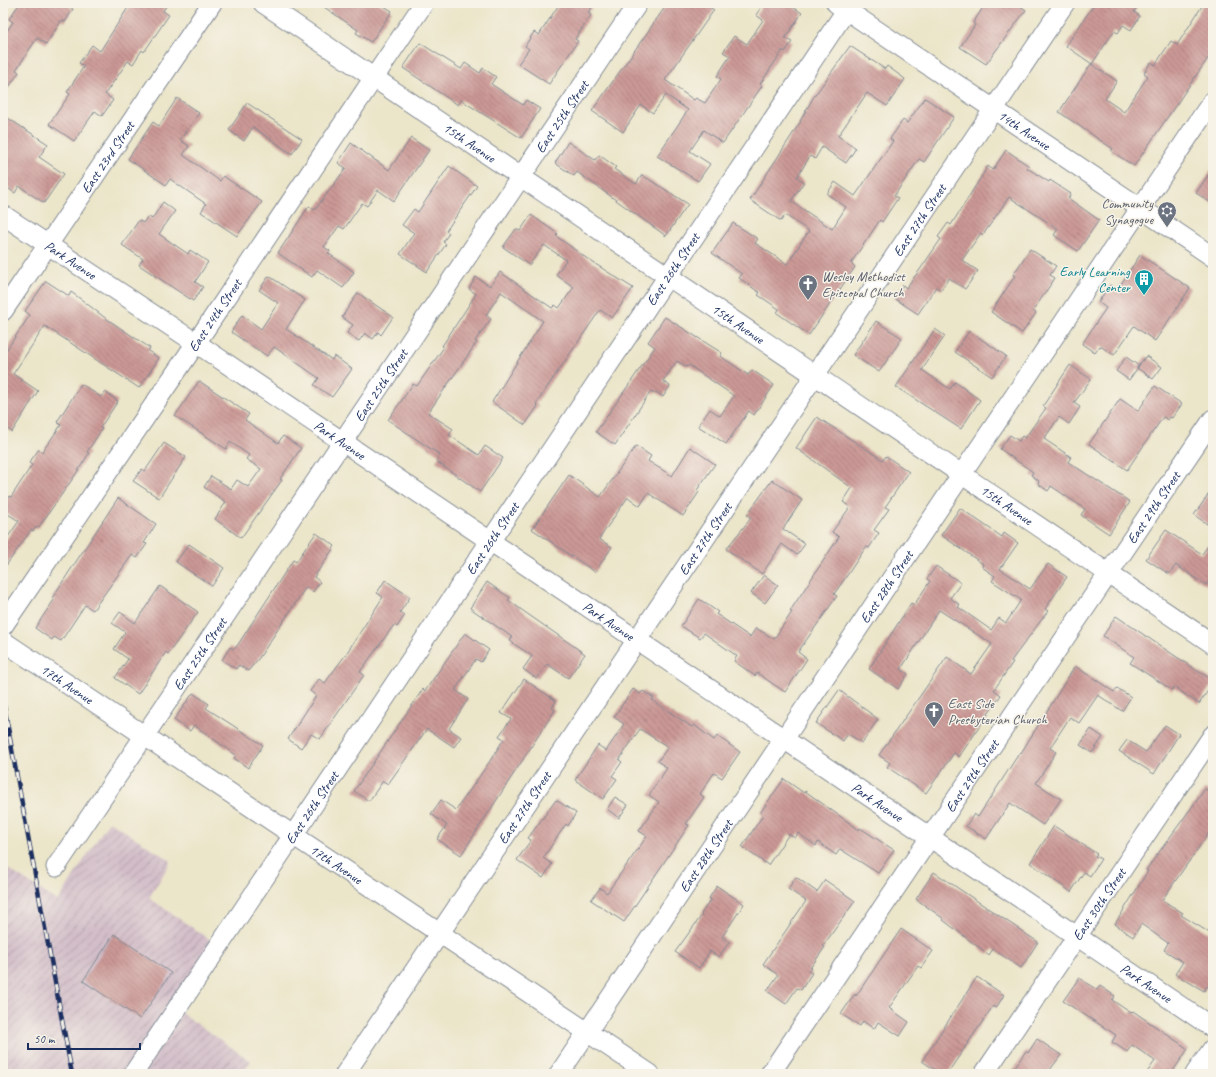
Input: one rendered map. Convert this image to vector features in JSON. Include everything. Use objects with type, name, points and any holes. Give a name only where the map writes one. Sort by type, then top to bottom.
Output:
[{"type":"street","name":"East 23rd Street","points":[[3,311],[50,245],[212,3]]},
{"type":"street","name":"15th Avenue","points":[[263,3],[670,276],[1213,644]]},
{"type":"street","name":"East 24th Street","points":[[3,626],[196,343],[424,3]]},
{"type":"street","name":"East 25th Street","points":[[56,867],[344,442],[638,3]]},
{"type":"street","name":"East 27th Street","points":[[345,1074],[1065,3]]},
{"type":"street","name":"14th Avenue","points":[[845,5],[994,110],[1213,256]]},
{"type":"street","name":"East 26th Street","points":[[134,1074],[490,541],[670,276],[845,5]]},
{"type":"street","name":"East 28th Street","points":[[559,1074],[1213,100]]},
{"type":"street","name":"Park Avenue","points":[[4,216],[50,245],[344,442],[1213,1028]]},
{"type":"street","name":"East 29th Street","points":[[770,1074],[1213,419]]},
{"type":"street","name":"17th Avenue","points":[[3,641],[146,735],[650,1074]]},
{"type":"street","name":"East 30th Street","points":[[984,1074],[1213,735]]},
{"type":"street","points":[[1196,1074],[1213,1048]]},
{"type":"shaded area","points":[[109,821],[171,861],[149,898],[219,946],[177,1010],[251,1061],[242,1074],[3,1074],[3,866],[58,901]]},
{"type":"building","points":[[20,3],[64,3],[73,9],[65,22],[62,20],[46,44],[37,38],[16,70],[19,72],[3,96],[3,37],[13,22],[9,19]]},
{"type":"building","points":[[131,3],[168,3],[163,11],[169,15],[144,52],[142,50],[133,64],[128,61],[105,94],[113,100],[102,116],[95,111],[74,141],[49,124],[70,94],[67,92],[84,66],[79,63],[92,45],[100,51]]},
{"type":"building","points":[[318,3],[379,3],[392,11],[371,42],[356,33],[358,30]]},
{"type":"building","points":[[560,3],[595,3],[588,13],[591,15],[575,39],[578,41],[549,84],[518,64],[529,49],[525,46],[534,32],[539,35]]},
{"type":"building","points":[[668,3],[703,3],[714,10],[665,80],[694,100],[696,98],[705,103],[721,79],[717,76],[730,56],[723,52],[734,36],[747,44],[763,20],[756,15],[764,3],[787,3],[802,13],[785,38],[792,42],[785,52],[783,50],[760,84],[762,86],[723,143],[704,130],[690,151],[710,164],[698,181],[657,156],[688,110],[666,95],[653,113],[641,105],[623,132],[592,111]]},
{"type":"building","points":[[986,3],[1016,3],[1026,10],[986,64],[960,47],[975,25],[973,23]]},
{"type":"building","points":[[1095,3],[1140,3],[1134,12],[1140,16],[1131,30],[1123,25],[1118,33],[1114,31],[1092,64],[1066,46]]},
{"type":"building","points":[[1204,3],[1213,3],[1213,51],[1134,166],[1111,151],[1113,149],[1059,112],[1091,64],[1117,81],[1105,99],[1124,112],[1148,76],[1144,73],[1151,62],[1155,65],[1171,41],[1177,45]]},
{"type":"building","points":[[420,43],[461,69],[465,63],[480,73],[483,68],[496,77],[491,84],[523,105],[526,100],[540,109],[521,138],[461,100],[458,105],[403,68]]},
{"type":"building","points":[[850,46],[885,69],[887,66],[905,79],[887,106],[867,93],[838,136],[856,148],[846,163],[822,147],[815,159],[810,156],[797,177],[804,182],[791,201],[832,229],[846,207],[827,194],[835,182],[855,196],[893,141],[890,139],[903,120],[907,123],[925,98],[954,117],[924,162],[919,159],[894,196],[898,198],[882,222],[880,220],[851,263],[855,267],[809,335],[777,313],[779,309],[758,295],[760,293],[739,278],[742,274],[712,253],[733,223],[758,239],[755,243],[787,264],[809,231],[785,215],[781,221],[750,200],[801,121],[813,98]]},
{"type":"building","points":[[177,98],[199,113],[180,140],[189,146],[183,155],[220,181],[223,176],[262,202],[237,236],[201,212],[206,204],[170,179],[166,185],[128,159],[153,122],[159,126]]},
{"type":"building","points":[[247,103],[302,139],[292,154],[253,127],[244,141],[229,130]]},
{"type":"building","points":[[3,115],[48,144],[39,157],[64,174],[44,203],[19,186],[15,193],[3,185]]},
{"type":"building","points":[[411,138],[429,150],[394,201],[378,190],[367,206],[362,203],[344,229],[339,226],[324,247],[330,251],[328,253],[354,272],[343,288],[317,270],[312,277],[278,253],[309,206],[315,210],[346,168],[338,163],[351,143],[389,170]]},
{"type":"building","points":[[568,142],[595,160],[599,155],[616,167],[614,169],[636,184],[642,175],[688,204],[666,236],[577,172],[574,176],[555,163]]},
{"type":"building","points":[[1006,150],[1029,166],[1027,168],[1049,182],[1050,180],[1071,194],[1068,198],[1099,220],[1078,251],[1054,235],[1058,229],[1009,197],[983,235],[981,233],[962,260],[978,271],[965,289],[949,278],[941,290],[936,287],[918,314],[894,298],[903,285],[906,288],[919,271],[941,239],[938,237],[948,223],[951,225],[988,166],[993,170]]},
{"type":"building","points":[[449,166],[477,186],[446,231],[449,233],[443,242],[446,244],[427,272],[400,254],[414,233],[402,225],[414,209],[418,212]]},
{"type":"building","points":[[1213,168],[1213,204],[1196,193]]},
{"type":"building","points":[[163,202],[175,211],[159,234],[188,254],[190,250],[208,262],[195,282],[203,287],[193,301],[139,265],[143,259],[122,245],[139,220],[143,223],[148,216],[152,219]]},
{"type":"building","points":[[531,215],[558,234],[556,236],[589,260],[633,288],[612,318],[600,310],[536,404],[538,406],[525,425],[492,402],[543,321],[501,292],[486,315],[491,319],[428,413],[453,429],[449,435],[479,455],[485,446],[503,458],[480,492],[436,461],[440,455],[388,420],[413,384],[417,386],[444,347],[442,346],[476,294],[469,289],[476,277],[490,286],[500,272],[552,308],[555,305],[559,308],[574,287],[556,275],[566,260],[544,245],[529,265],[503,247],[516,229],[520,231]]},
{"type":"building","points":[[1030,249],[1056,266],[1050,275],[1055,278],[1033,311],[1036,313],[1022,333],[991,312],[1015,276],[1013,275]]},
{"type":"building","name":"Early Learning Center","points":[[1140,255],[1190,288],[1155,341],[1134,326],[1114,355],[1100,346],[1095,353],[1082,344],[1106,308],[1098,302],[1110,285],[1117,290]]},
{"type":"building","points":[[269,276],[305,300],[286,329],[332,360],[334,356],[352,369],[332,397],[314,385],[319,378],[274,347],[267,356],[231,332],[242,315],[261,329],[278,303],[259,290]]},
{"type":"building","points":[[46,281],[69,296],[71,292],[104,317],[150,348],[148,351],[159,358],[139,388],[45,326],[13,374],[38,391],[12,432],[3,426],[3,355],[30,315],[25,311]]},
{"type":"building","points":[[358,293],[393,317],[381,335],[378,332],[373,339],[365,333],[359,341],[347,333],[353,325],[342,317]]},
{"type":"building","points":[[665,317],[722,353],[720,356],[748,375],[752,370],[774,385],[754,415],[749,411],[726,444],[698,426],[710,409],[720,416],[734,396],[689,365],[687,367],[677,361],[663,381],[670,386],[663,397],[656,392],[654,394],[651,391],[615,445],[596,432],[655,347],[648,342]]},
{"type":"building","points":[[876,321],[902,338],[879,372],[853,355]]},
{"type":"building","points":[[935,329],[945,336],[922,370],[950,389],[955,382],[980,400],[961,429],[896,387]]},
{"type":"building","points":[[969,331],[1006,356],[992,377],[955,352]]},
{"type":"building","points":[[1146,356],[1162,367],[1153,379],[1137,368]]},
{"type":"building","points":[[1126,357],[1139,366],[1129,380],[1116,371]]},
{"type":"building","points":[[1070,365],[1091,379],[1074,403],[1080,407],[1069,424],[1059,417],[1044,439],[1071,457],[1068,462],[1130,502],[1109,534],[1081,515],[1085,509],[1051,486],[1048,491],[1038,484],[1039,481],[1031,475],[1033,472],[1000,449],[1010,435],[1019,441],[1022,436],[1025,438],[1046,408],[1043,406]]},
{"type":"building","points":[[199,381],[249,414],[245,420],[278,443],[283,436],[301,448],[280,479],[282,480],[241,538],[215,519],[226,502],[204,487],[211,476],[231,489],[237,480],[248,487],[261,469],[246,459],[249,455],[230,442],[226,449],[175,416]]},
{"type":"building","points":[[81,384],[101,397],[105,392],[118,401],[100,428],[102,429],[87,452],[89,453],[76,474],[38,528],[36,527],[33,531],[31,530],[3,570],[3,544],[19,521],[3,511],[3,505],[9,496],[11,497],[32,465],[29,463],[39,449],[42,452],[61,425],[57,422]]},
{"type":"building","points":[[1155,386],[1182,404],[1172,418],[1170,417],[1168,420],[1163,417],[1127,470],[1089,444],[1120,399],[1138,411]]},
{"type":"building","points":[[817,417],[883,460],[886,456],[909,472],[885,507],[889,509],[874,530],[879,533],[869,548],[866,547],[834,594],[837,596],[798,652],[807,659],[785,692],[757,673],[755,676],[734,661],[737,656],[704,633],[700,638],[681,626],[699,599],[718,612],[716,614],[750,637],[756,628],[774,639],[792,612],[790,611],[839,537],[832,532],[850,507],[843,502],[852,488],[796,448]]},
{"type":"building","points":[[164,443],[186,457],[159,498],[133,481],[142,469],[145,471]]},
{"type":"building","points":[[636,446],[651,456],[648,461],[672,476],[690,447],[715,464],[697,490],[699,492],[683,516],[648,493],[640,506],[628,497],[599,539],[612,547],[595,572],[532,529],[569,475],[600,497]]},
{"type":"building","points":[[772,480],[802,500],[783,529],[805,544],[797,555],[782,544],[762,574],[726,549],[751,518],[747,515]]},
{"type":"building","points":[[1213,488],[1213,528],[1194,515]]},
{"type":"building","points":[[118,498],[156,524],[144,543],[147,544],[137,558],[132,555],[93,610],[85,605],[61,641],[54,637],[52,640],[35,628],[54,600],[52,598]]},
{"type":"building","points":[[960,508],[1002,537],[1004,533],[1018,543],[1000,569],[1030,589],[1048,564],[1067,577],[1045,609],[1048,611],[1011,661],[1013,662],[994,690],[1001,695],[959,757],[954,753],[926,793],[887,767],[890,763],[879,755],[947,657],[971,674],[992,644],[939,610],[901,669],[908,674],[898,689],[869,669],[911,603],[914,605],[930,581],[927,579],[936,566],[961,583],[950,598],[960,605],[958,607],[991,630],[999,618],[1006,623],[1021,600],[992,581],[995,576],[982,567],[983,564],[941,535]]},
{"type":"building","points":[[1166,530],[1202,554],[1213,539],[1213,575],[1206,585],[1176,565],[1169,574],[1146,559]]},
{"type":"building","points":[[316,533],[335,546],[314,577],[320,582],[313,592],[306,587],[259,658],[248,671],[239,665],[236,669],[222,660],[230,647],[234,649],[237,646],[293,560],[296,562]]},
{"type":"building","points":[[189,544],[224,568],[212,586],[176,562]]},
{"type":"building","points":[[764,575],[778,585],[765,603],[751,593]]},
{"type":"building","points":[[385,580],[410,597],[400,612],[405,615],[397,627],[394,625],[362,669],[360,672],[364,675],[320,739],[311,734],[301,748],[288,739],[316,696],[310,691],[319,679],[325,683],[346,654],[383,597],[377,593]]},
{"type":"building","points":[[487,582],[510,598],[508,600],[585,654],[568,678],[547,664],[537,679],[523,669],[532,656],[510,641],[512,637],[470,608]]},
{"type":"building","points":[[160,586],[198,612],[168,654],[166,652],[138,694],[115,678],[128,659],[114,649],[125,632],[112,623],[120,612],[135,623]]},
{"type":"building","points":[[1116,616],[1213,680],[1213,683],[1199,704],[1174,687],[1172,690],[1130,663],[1134,657],[1103,636]]},
{"type":"building","points":[[465,633],[489,650],[481,662],[476,659],[455,690],[468,699],[449,729],[461,737],[454,747],[427,729],[388,784],[383,781],[369,801],[354,791],[423,689],[425,691]]},
{"type":"building","points":[[1075,666],[1114,692],[1117,688],[1131,697],[1122,711],[1098,695],[1079,723],[1070,717],[1050,748],[1056,752],[1036,783],[1061,799],[1043,825],[1010,803],[986,839],[966,826],[974,814],[978,817],[1020,752],[1021,753]]},
{"type":"building","points":[[524,679],[556,701],[552,708],[555,710],[461,855],[437,839],[447,825],[431,814],[441,800],[456,810],[486,767],[504,739],[499,736],[511,719],[501,713]]},
{"type":"building","points":[[633,689],[640,694],[643,691],[654,698],[652,700],[692,727],[694,725],[714,740],[717,736],[740,752],[722,778],[714,773],[700,794],[704,797],[686,824],[689,825],[624,922],[591,900],[600,888],[607,893],[647,836],[639,831],[659,802],[649,795],[667,768],[658,761],[668,747],[640,729],[619,760],[622,762],[612,776],[617,779],[603,799],[575,780],[598,745],[606,751],[624,724],[614,717]]},
{"type":"building","points":[[839,690],[878,719],[862,743],[848,734],[843,741],[816,723]]},
{"type":"building","points":[[193,693],[209,704],[206,708],[263,745],[248,768],[234,758],[236,755],[194,725],[190,731],[174,720]]},
{"type":"building","points":[[1165,725],[1179,734],[1154,774],[1119,751],[1127,740],[1146,752]]},
{"type":"building","points":[[1091,729],[1103,737],[1092,753],[1080,745]]},
{"type":"building","points":[[784,779],[804,793],[805,791],[859,830],[860,828],[894,850],[878,873],[840,849],[836,855],[818,842],[816,846],[798,833],[795,838],[789,834],[768,865],[742,847],[763,815],[760,813]]},
{"type":"building","points":[[1205,789],[1213,794],[1213,827],[1162,900],[1183,913],[1181,915],[1213,935],[1213,990],[1207,986],[1204,991],[1175,974],[1183,962],[1164,950],[1168,943],[1141,924],[1133,937],[1115,924],[1148,871],[1146,870]]},
{"type":"building","points":[[615,797],[628,805],[619,818],[607,809]]},
{"type":"building","points":[[556,800],[576,813],[568,826],[566,824],[543,858],[552,864],[543,878],[517,860],[531,840],[528,838]]},
{"type":"building","points":[[1054,826],[1097,854],[1095,856],[1101,859],[1090,876],[1084,872],[1071,892],[1030,863]]},
{"type":"building","points":[[934,872],[1038,942],[1021,968],[993,949],[989,955],[916,899]]},
{"type":"building","points":[[796,877],[817,892],[825,880],[855,901],[823,946],[825,947],[808,971],[812,973],[801,990],[797,988],[786,1004],[767,991],[778,975],[763,964],[806,901],[788,889]]},
{"type":"building","points":[[717,886],[744,904],[722,937],[729,942],[719,957],[710,951],[699,968],[675,952],[702,915],[701,914],[711,899],[709,898]]},
{"type":"building","points":[[901,929],[933,951],[921,968],[918,966],[889,1008],[909,1022],[900,1036],[878,1022],[874,1029],[863,1021],[860,1026],[841,1014],[855,994],[856,996]]},
{"type":"building","points":[[114,934],[171,973],[140,1019],[83,981]]},
{"type":"building","points":[[977,977],[1004,995],[996,1008],[993,1006],[947,1074],[941,1074],[922,1061]]},
{"type":"building","points":[[1079,978],[1097,990],[1100,986],[1115,996],[1112,1000],[1131,1013],[1133,1011],[1188,1049],[1171,1074],[1146,1074],[1155,1061],[1132,1045],[1127,1052],[1112,1042],[1116,1035],[1063,1001]]},
{"type":"building","points":[[1037,1039],[1061,1055],[1047,1074],[1010,1074],[1026,1051],[1028,1053]]},
{"type":"railway","points":[[3,701],[72,1074]]},
{"type":"place","name":"Community Synagogue","points":[[1167,228]]},
{"type":"place","name":"Early Learning Center","points":[[1144,296]]},
{"type":"place","name":"Wesley Methodist Episcopal Church","points":[[808,301]]},
{"type":"place","name":"East Side Presbyterian Church","points":[[934,728]]}]
